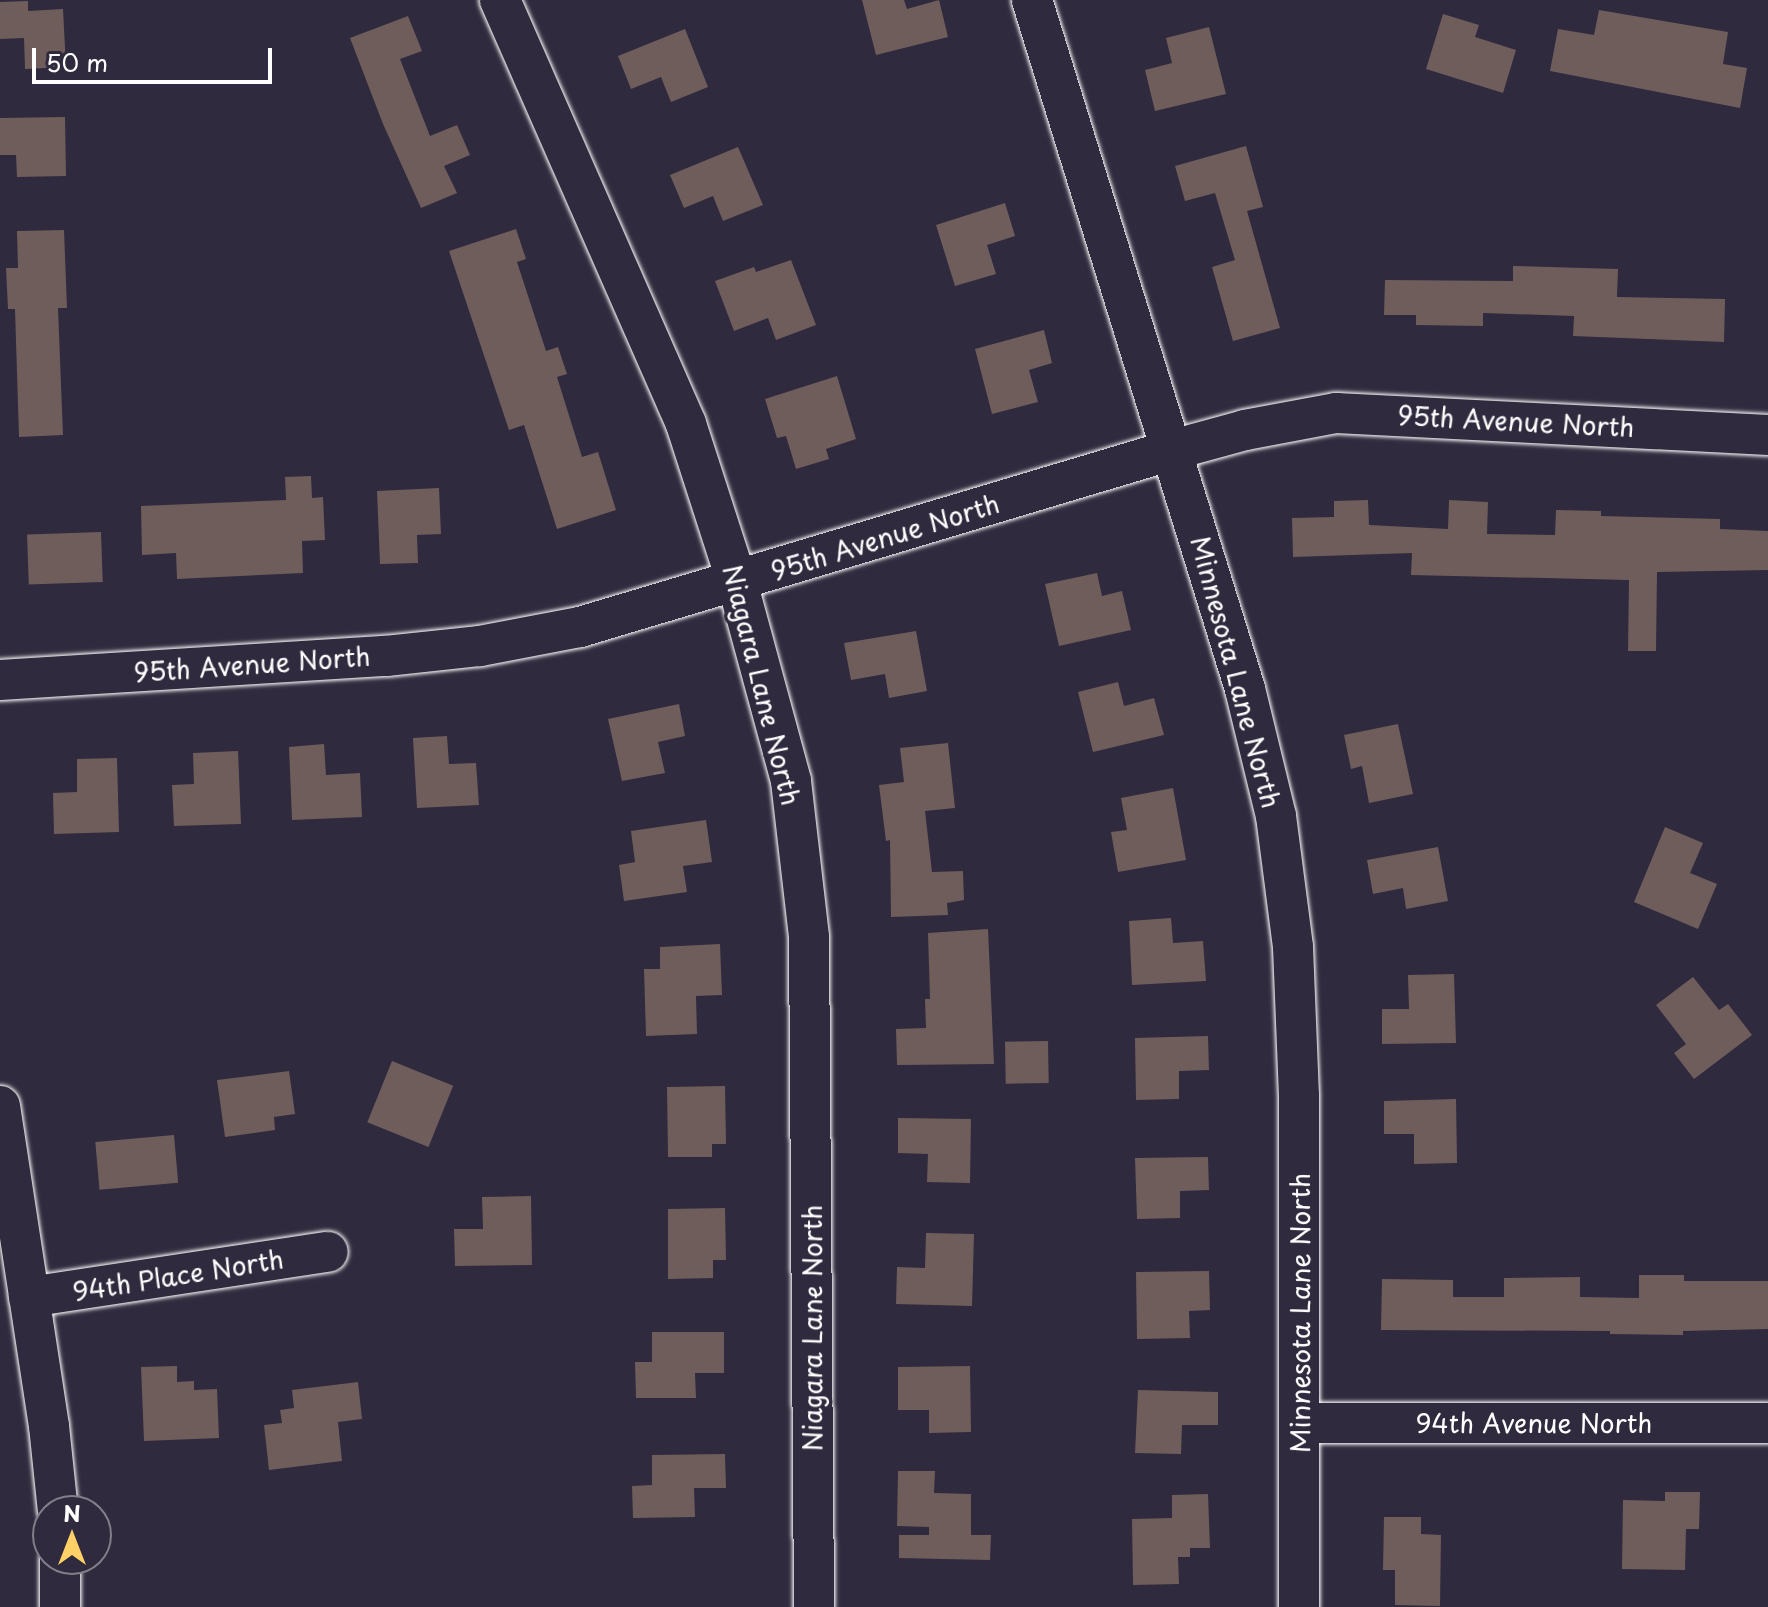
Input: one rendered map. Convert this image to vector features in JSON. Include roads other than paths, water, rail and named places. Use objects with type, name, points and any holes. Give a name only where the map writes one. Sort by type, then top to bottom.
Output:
[{"type":"street","name":"Niagara Lane North","points":[[500,0],[686,424],[737,582],[791,781],[809,937],[814,1607]]},
{"type":"street","name":"Minnesota Lane North","points":[[1032,0],[1245,689],[1278,830],[1293,947],[1296,1021],[1301,1423],[1299,1607]]},
{"type":"street","name":"95th Avenue North","points":[[0,680],[386,656],[480,646],[580,627],[1172,450],[1245,430],[1336,413],[1768,435]]},
{"type":"street","points":[[0,1106],[56,1495]]},
{"type":"street","name":"94th Place North","points":[[29,1297],[328,1252]]},
{"type":"street","name":"94th Avenue North","points":[[1301,1423],[1768,1423]]},
{"type":"street","points":[[60,1575],[60,1607]]}]
